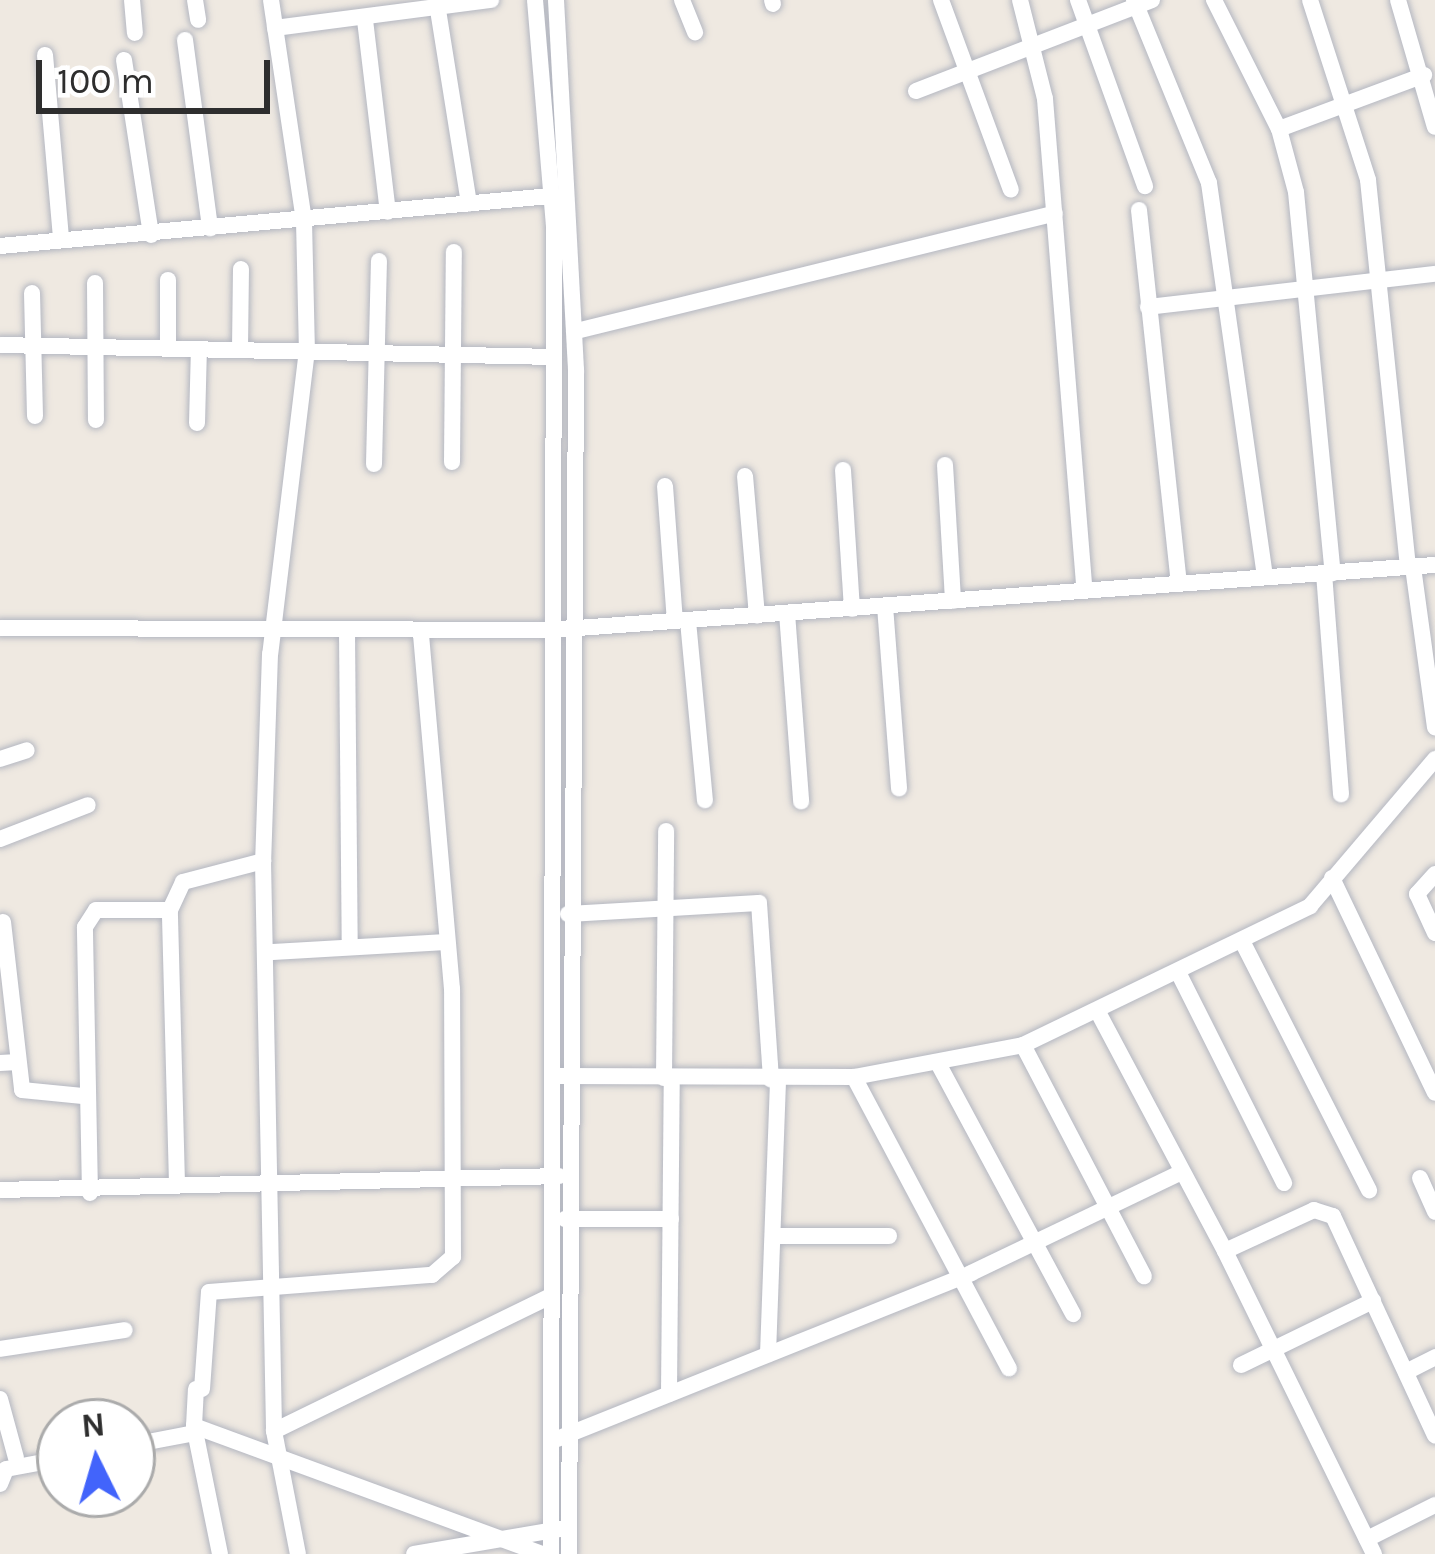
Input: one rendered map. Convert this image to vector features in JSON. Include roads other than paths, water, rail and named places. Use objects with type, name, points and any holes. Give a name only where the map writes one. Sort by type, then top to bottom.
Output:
[{"type":"street","points":[[133,0],[135,32]]},
{"type":"street","points":[[195,0],[198,20]]},
{"type":"street","points":[[272,0],[304,221],[307,350],[273,632],[263,861],[272,952],[274,1431],[298,1554]]},
{"type":"street","points":[[275,28],[365,20],[490,0]]},
{"type":"street","points":[[156,1439],[192,1430],[279,1454],[554,1553],[557,1439],[551,1296],[559,1076],[551,630],[553,357],[551,196],[535,0]]},
{"type":"street","points":[[556,0],[575,331],[568,914],[559,1076]]},
{"type":"street","points":[[682,0],[695,33]]},
{"type":"street","points":[[940,0],[1011,190]]},
{"type":"street","points":[[1020,0],[1055,213],[1084,587]]},
{"type":"street","points":[[1078,0],[1145,187]]},
{"type":"street","points":[[1214,0],[1279,129],[1296,192],[1298,291],[1329,573],[1341,794]]},
{"type":"street","points":[[1310,0],[1346,106],[1379,281],[1411,567],[1435,728]]},
{"type":"street","points":[[1398,0],[1424,75],[1435,127]]},
{"type":"street","points":[[916,91],[1141,2],[1209,183],[1230,299],[1264,575]]},
{"type":"street","points":[[438,10],[469,204]]},
{"type":"street","points":[[365,20],[388,212]]},
{"type":"street","points":[[185,40],[210,228]]},
{"type":"street","points":[[45,55],[61,239]]},
{"type":"street","points":[[124,60],[152,235]]},
{"type":"street","points":[[1279,129],[1424,75]]},
{"type":"street","points":[[0,246],[551,196]]},
{"type":"street","points":[[1139,210],[1179,583]]},
{"type":"street","points":[[575,331],[1055,213]]},
{"type":"street","points":[[452,462],[454,252]]},
{"type":"street","points":[[374,464],[380,261]]},
{"type":"street","points":[[240,349],[241,269]]},
{"type":"street","points":[[1148,307],[1435,274]]},
{"type":"street","points":[[168,280],[168,348]]},
{"type":"street","points":[[95,283],[96,420]]},
{"type":"street","points":[[32,293],[35,416]]},
{"type":"street","points":[[0,345],[553,357]]},
{"type":"street","points":[[197,423],[199,349]]},
{"type":"street","points":[[945,465],[953,602]]},
{"type":"street","points":[[843,470],[852,609]]},
{"type":"street","points":[[745,476],[757,616]]},
{"type":"street","points":[[665,486],[705,800]]},
{"type":"street","points":[[0,628],[421,635],[551,630],[953,602],[1084,587],[1435,565]]},
{"type":"street","points":[[885,606],[899,788]]},
{"type":"street","points":[[787,614],[802,801]]},
{"type":"street","points":[[347,632],[350,946]]},
{"type":"street","points":[[220,1554],[192,1430],[204,1295],[276,1280],[446,1271],[459,1173],[447,942],[421,635]]},
{"type":"street","points":[[0,759],[27,750]]},
{"type":"street","points":[[559,1076],[854,1077],[939,1065],[1023,1045],[1099,1014],[1310,906],[1435,759]]},
{"type":"street","points":[[0,839],[88,805]]},
{"type":"street","points":[[666,831],[669,1394]]},
{"type":"street","points":[[177,1184],[170,910],[183,882],[263,861]]},
{"type":"street","points":[[1435,874],[1417,894],[1435,933]]},
{"type":"street","points":[[1332,878],[1435,1093]]},
{"type":"street","points":[[568,914],[759,903],[775,1080],[768,1354]]},
{"type":"street","points":[[90,1193],[83,1096],[89,917],[170,910]]},
{"type":"street","points":[[3,922],[9,1063],[30,1096],[83,1096]]},
{"type":"street","points":[[1242,941],[1369,1190]]},
{"type":"street","points":[[272,952],[447,942]]},
{"type":"street","points":[[1179,974],[1284,1183]]},
{"type":"street","points":[[1099,1014],[1178,1174],[1225,1251],[1371,1546],[1435,1505]]},
{"type":"street","points":[[1023,1045],[1144,1276]]},
{"type":"street","points":[[939,1065],[1073,1314]]},
{"type":"street","points":[[854,1077],[1009,1368]]},
{"type":"street","points":[[0,1190],[90,1193],[177,1184],[271,1185],[459,1173],[558,1176]]},
{"type":"street","points":[[557,1439],[963,1277],[1178,1174]]},
{"type":"street","points":[[557,1439],[566,1219],[558,1176]]},
{"type":"street","points":[[1420,1178],[1435,1212]]},
{"type":"street","points":[[1225,1251],[1324,1211],[1373,1301],[1435,1436]]},
{"type":"street","points":[[566,1219],[670,1219]]},
{"type":"street","points":[[772,1236],[890,1236]]},
{"type":"street","points":[[274,1431],[551,1296]]},
{"type":"street","points":[[1241,1365],[1373,1301]]},
{"type":"street","points":[[0,1348],[125,1330]]},
{"type":"street","points":[[1406,1372],[1435,1357]]},
{"type":"street","points":[[0,1400],[16,1458]]},
{"type":"street","points":[[0,1484],[6,1469],[36,1463]]},
{"type":"street","points":[[414,1554],[558,1529]]}]
